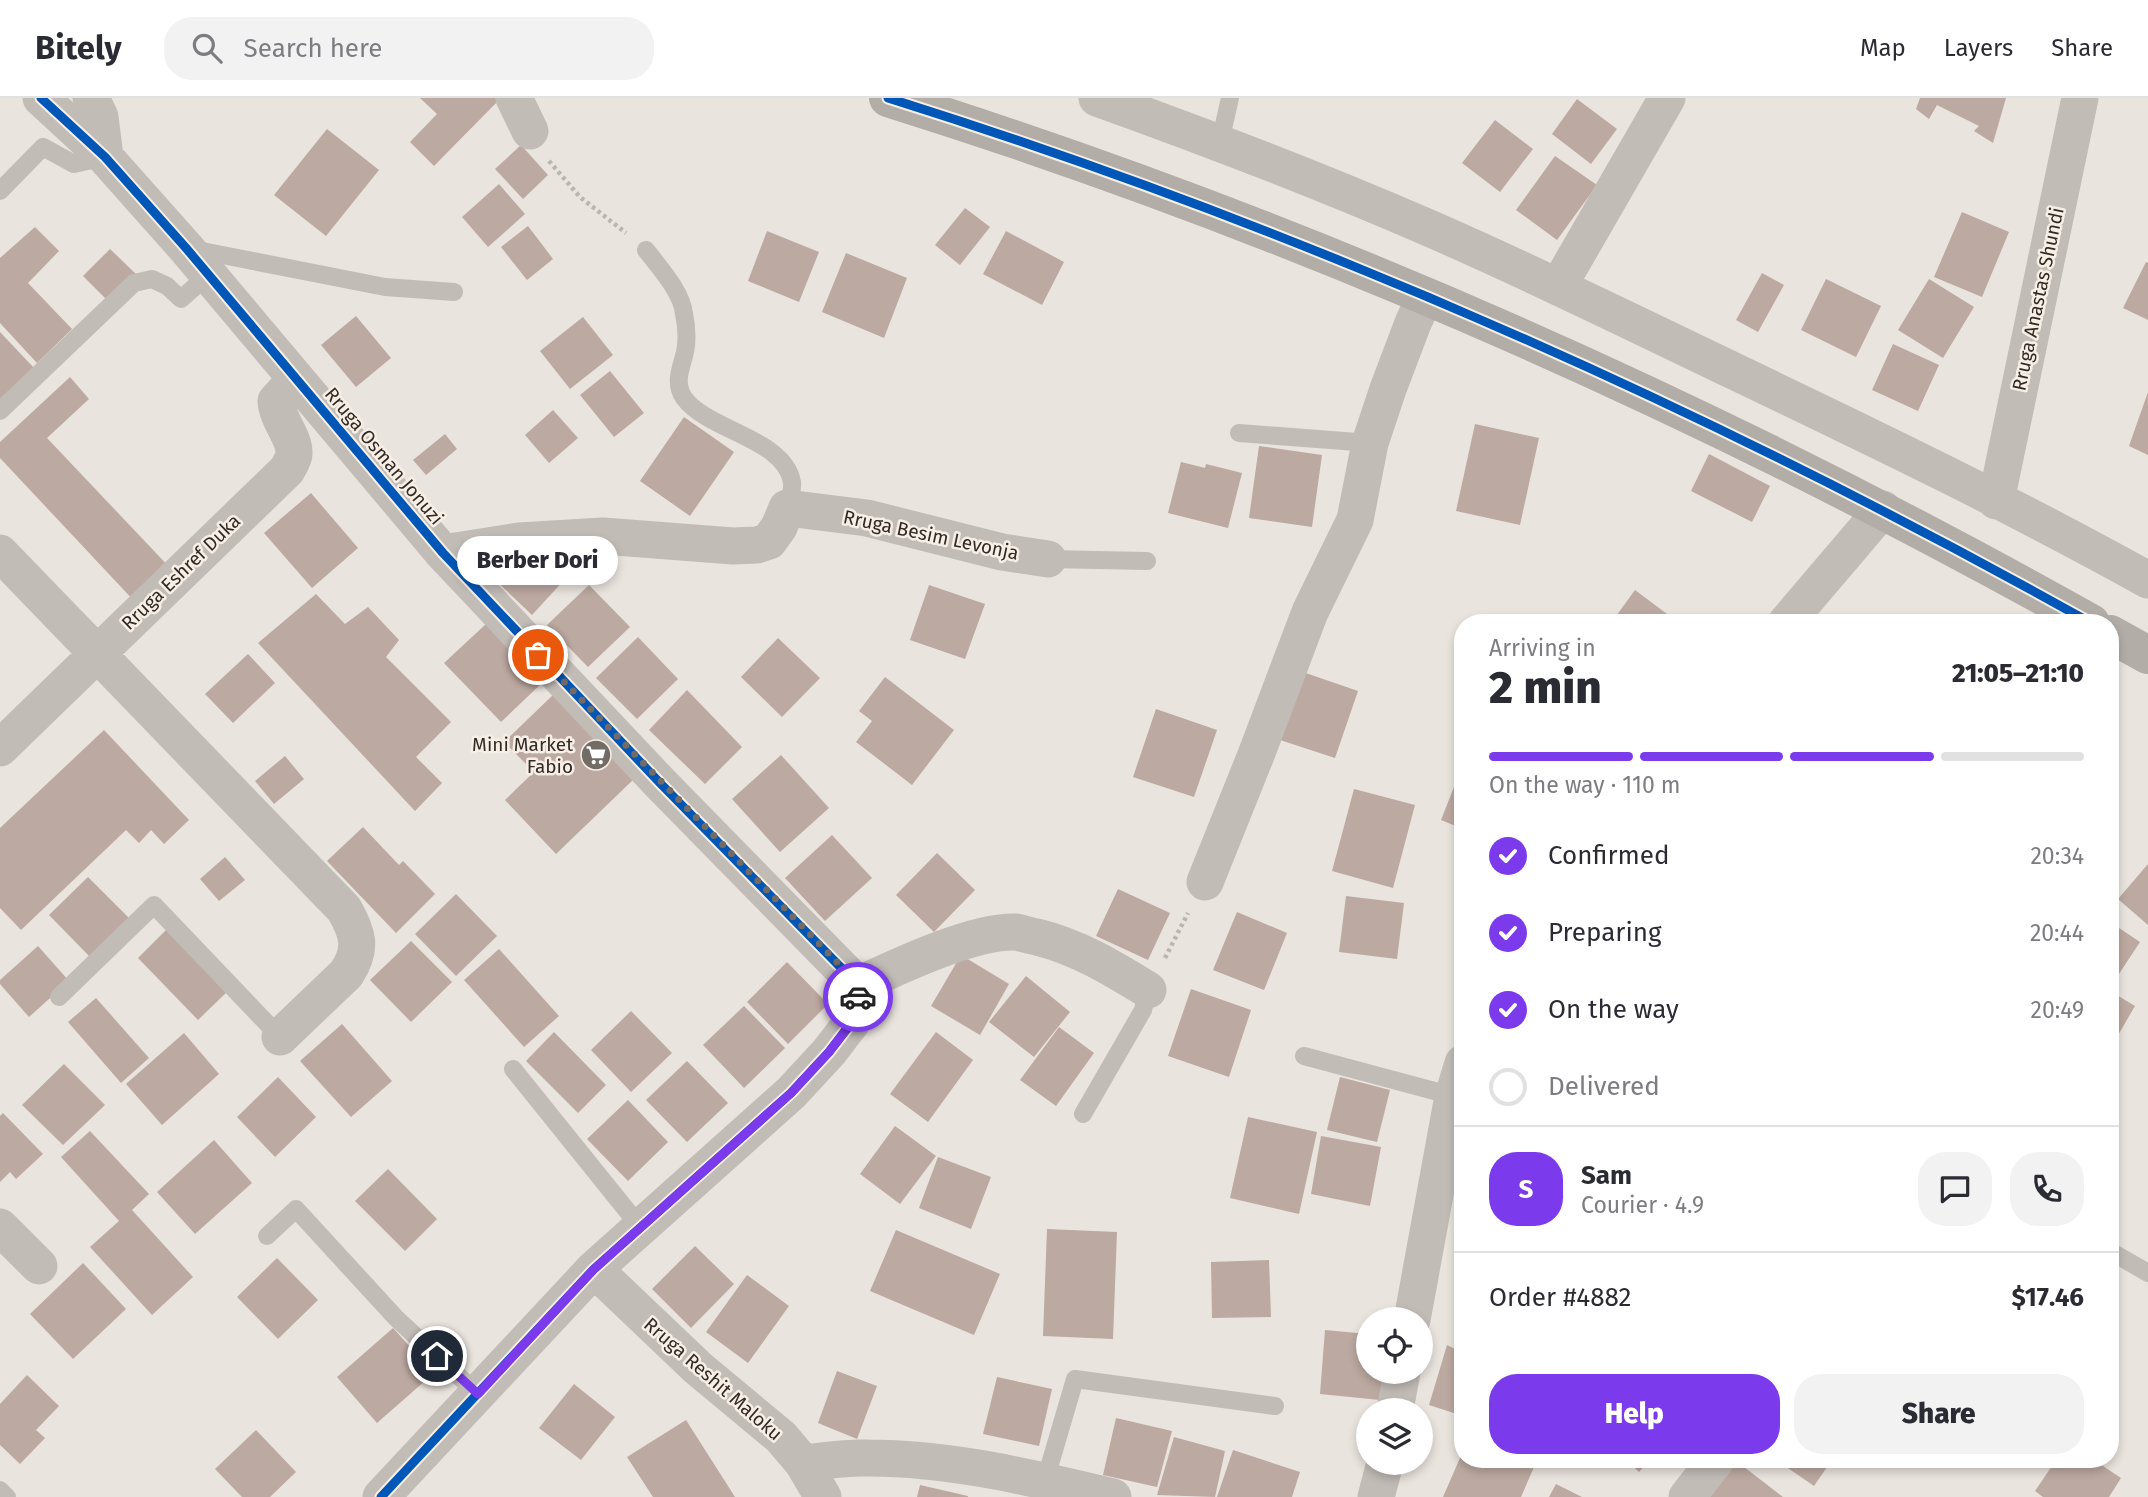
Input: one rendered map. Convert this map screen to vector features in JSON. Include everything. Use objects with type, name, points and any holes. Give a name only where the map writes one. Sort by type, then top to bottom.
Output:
[{"type":"street","name":"Rruga Osman Jonuzi","points":[[41,98],[105,157],[197,261],[443,553],[660,783],[858,985]]},
{"type":"street","points":[[91,98],[100,117],[105,157]]},
{"type":"street","points":[[514,98],[530,131]]},
{"type":"street","points":[[888,98],[1198,206],[1426,297],[1551,351],[1730,434],[1882,509],[2074,614]]},
{"type":"street","points":[[1097,98],[1220,142],[1422,225],[1558,287],[1794,400],[2148,580]]},
{"type":"street","points":[[1558,287],[1667,98]]},
{"type":"street","name":"Rruga Anastas Shundi","points":[[1996,501],[2080,98]]},
{"type":"street","points":[[1205,882],[1310,612],[1355,520],[1370,443],[1388,388],[1426,297]]},
{"type":"street","name":"Rruga Eshref Duka","points":[[0,748],[288,470],[295,455],[290,438],[276,413],[276,401],[296,379]]},
{"type":"street","points":[[443,553],[519,541],[603,536],[757,545],[769,541],[787,508]]},
{"type":"street","name":"Rruga Besim Levonja","points":[[787,508],[867,518],[1002,552],[1048,559]]},
{"type":"street","points":[[1794,614],[1882,509]]},
{"type":"street","points":[[0,554],[344,909],[358,942],[355,961],[346,974],[280,1037]]},
{"type":"street","points":[[2119,639],[2148,655]]},
{"type":"street","points":[[381,1497],[594,1269],[791,1093],[829,1052],[852,1022],[858,1003],[858,985],[974,938],[1016,932],[1093,957],[1148,990]]},
{"type":"street","points":[[1414,1307],[1454,1100]]},
{"type":"street","points":[[0,1227],[39,1266]]},
{"type":"street","name":"Rruga Reshit Maloku","points":[[594,1269],[698,1368],[781,1437],[803,1463],[823,1497]]},
{"type":"street","points":[[803,1463],[866,1457],[926,1462],[1002,1472],[1113,1497]]},
{"type":"street","points":[[1687,1497],[1710,1468]]},
{"type":"street","points":[[1376,1497],[1382,1475]]},
{"type":"lane","points":[[1220,142],[1230,98]]},
{"type":"lane","points":[[0,191],[43,147],[74,164],[105,157]]},
{"type":"lane","points":[[646,250],[669,280],[684,310],[686,345],[677,380],[684,397],[700,412],[768,450],[785,464],[792,484],[787,508]]},
{"type":"lane","points":[[0,411],[134,283],[152,279],[167,286],[181,299],[197,261],[385,287],[454,292]]},
{"type":"lane","points":[[1239,433],[1370,443]]},
{"type":"lane","name":"Rruga Besim Levonja","points":[[1048,559],[1147,561]]},
{"type":"lane","points":[[59,997],[154,905],[280,1037]]},
{"type":"lane","points":[[1083,1114],[1143,1010],[1148,990]]},
{"type":"lane","points":[[1304,1056],[1454,1078]]},
{"type":"lane","points":[[513,1069],[640,1228]]},
{"type":"lane","points":[[267,1236],[296,1209],[396,1318],[478,1394]]},
{"type":"lane","points":[[2119,1256],[2148,1273]]},
{"type":"lane","points":[[1045,1481],[1075,1379],[1275,1406]]},
{"type":"lane","points":[[0,1490],[8,1497]]},
{"type":"path","points":[[530,131],[552,166],[580,197],[646,250]]},
{"type":"path","points":[[1148,990],[1205,882]]},
{"type":"building","points":[[420,98],[495,98],[498,101],[434,166],[410,142],[437,114]]},
{"type":"building","points":[[1920,98],[2006,98],[1993,143],[1974,131],[1979,126],[1937,105],[1929,119],[1916,109]]},
{"type":"building","points":[[1577,99],[1617,129],[1591,164],[1552,134]]},
{"type":"building","points":[[1495,120],[1533,149],[1500,192],[1462,163]]},
{"type":"building","points":[[327,129],[379,170],[326,236],[274,195]]},
{"type":"building","points":[[521,145],[548,175],[523,199],[495,169]]},
{"type":"building","points":[[1555,156],[1597,185],[1557,240],[1516,210]]},
{"type":"building","points":[[499,184],[525,214],[488,247],[462,217]]},
{"type":"building","points":[[965,208],[990,227],[960,265],[935,245]]},
{"type":"building","points":[[1962,212],[2009,232],[1982,297],[1934,277]]},
{"type":"building","points":[[528,226],[553,259],[527,280],[501,247]]},
{"type":"building","points":[[35,227],[59,251],[28,283],[72,329],[37,363],[0,323],[0,258]]},
{"type":"building","points":[[767,231],[819,252],[799,302],[748,281]]},
{"type":"building","points":[[1006,231],[1064,262],[1042,305],[983,274]]},
{"type":"building","points":[[110,249],[137,275],[110,303],[83,276]]},
{"type":"building","points":[[846,253],[907,278],[884,338],[822,312]]},
{"type":"building","points":[[2146,262],[2148,263],[2148,320],[2123,308]]},
{"type":"building","points":[[1762,273],[1784,285],[1758,332],[1736,320]]},
{"type":"building","points":[[1826,279],[1881,306],[1856,357],[1801,330]]},
{"type":"building","points":[[1929,279],[1974,307],[1943,358],[1898,330]]},
{"type":"building","points":[[356,316],[391,358],[356,387],[321,345]]},
{"type":"building","points":[[583,317],[613,355],[570,389],[540,351]]},
{"type":"building","points":[[0,332],[34,368],[0,400]]},
{"type":"building","points":[[1893,344],[1939,365],[1918,411],[1872,390]]},
{"type":"building","points":[[610,371],[644,413],[614,437],[580,395]]},
{"type":"building","points":[[70,377],[89,399],[47,438],[173,571],[137,604],[0,458],[0,442]]},
{"type":"building","points":[[2148,392],[2148,455],[2129,446]]},
{"type":"building","points":[[553,410],[578,438],[549,463],[525,435]]},
{"type":"building","points":[[684,417],[734,452],[690,516],[640,481]]},
{"type":"building","points":[[1475,424],[1539,438],[1520,525],[1456,511]]},
{"type":"building","points":[[445,434],[457,449],[426,475],[413,460]]},
{"type":"building","points":[[1259,446],[1322,455],[1312,527],[1249,518]]},
{"type":"building","points":[[1709,454],[1770,486],[1752,522],[1691,491]]},
{"type":"building","points":[[1181,462],[1205,468],[1206,464],[1242,473],[1228,528],[1168,513]]},
{"type":"building","points":[[311,493],[358,548],[312,588],[264,533]]},
{"type":"building","points":[[529,549],[566,578],[532,615],[490,575],[489,563]]},
{"type":"building","points":[[589,585],[630,627],[588,667],[547,625]]},
{"type":"building","points":[[929,585],[985,604],[965,659],[910,640]]},
{"type":"building","points":[[1635,590],[1667,614],[1618,614]]},
{"type":"building","points":[[316,594],[345,624],[368,607],[399,640],[386,657],[451,722],[416,757],[442,783],[415,811],[258,643]]},
{"type":"building","points":[[486,624],[542,683],[501,722],[444,663]]},
{"type":"building","points":[[638,637],[678,679],[637,719],[596,678]]},
{"type":"building","points":[[778,638],[820,678],[782,717],[741,677]]},
{"type":"building","points":[[248,654],[275,683],[233,723],[205,694]]},
{"type":"building","points":[[1297,670],[1358,691],[1335,758],[1274,738]]},
{"type":"building","points":[[885,677],[954,730],[912,785],[856,742],[872,721],[859,711]]},
{"type":"building","points":[[687,690],[742,747],[705,784],[649,730]]},
{"type":"building","points":[[554,694],[635,778],[556,854],[505,800],[534,772],[504,742]]},
{"type":"building","points":[[1156,709],[1217,730],[1194,797],[1133,777]]},
{"type":"building","points":[[104,730],[189,820],[164,844],[151,830],[139,843],[126,830],[21,930],[0,908],[0,828]]},
{"type":"building","points":[[781,755],[829,808],[780,852],[732,799]]},
{"type":"building","points":[[285,756],[304,779],[274,804],[255,781]]},
{"type":"building","points":[[1454,787],[1454,825],[1441,820]]},
{"type":"building","points":[[1354,789],[1415,805],[1393,888],[1332,871]]},
{"type":"building","points":[[363,827],[399,865],[403,861],[435,894],[396,933],[327,861]]},
{"type":"building","points":[[832,835],[872,878],[825,921],[785,878]]},
{"type":"building","points":[[937,853],[975,890],[934,932],[896,895]]},
{"type":"building","points":[[225,857],[245,880],[219,901],[200,879]]},
{"type":"building","points":[[2148,864],[2148,925],[2119,898]]},
{"type":"building","points":[[88,877],[130,919],[92,959],[49,915]]},
{"type":"building","points":[[1118,889],[1170,913],[1148,960],[1096,936]]},
{"type":"building","points":[[456,894],[497,936],[456,976],[415,934]]},
{"type":"building","points":[[1346,896],[1404,903],[1397,959],[1339,952]]},
{"type":"building","points":[[1237,912],[1287,933],[1264,990],[1213,970]]},
{"type":"building","points":[[170,926],[231,988],[198,1020],[138,958]]},
{"type":"building","points":[[2119,928],[2140,942],[2119,974]]},
{"type":"building","points":[[411,941],[452,982],[411,1022],[370,980]]},
{"type":"building","points":[[38,946],[69,981],[29,1017],[0,984],[0,980]]},
{"type":"building","points":[[499,949],[559,1016],[524,1047],[464,980]]},
{"type":"building","points":[[961,955],[1009,984],[980,1035],[931,1006]]},
{"type":"building","points":[[787,962],[828,1004],[788,1044],[747,1002]]},
{"type":"building","points":[[1026,976],[1070,1012],[1034,1057],[989,1022]]},
{"type":"building","points":[[1191,989],[1251,1010],[1229,1077],[1168,1056]]},
{"type":"building","points":[[2119,996],[2135,1006],[2119,1034]]},
{"type":"building","points":[[96,998],[149,1058],[121,1083],[68,1022]]},
{"type":"building","points":[[744,1006],[785,1048],[744,1088],[703,1045]]},
{"type":"building","points":[[631,1011],[672,1053],[631,1092],[591,1050]]},
{"type":"building","points":[[342,1024],[392,1081],[351,1117],[300,1061]]},
{"type":"building","points":[[1059,1027],[1094,1053],[1056,1106],[1020,1080]]},
{"type":"building","points":[[554,1032],[606,1085],[578,1113],[526,1061]]},
{"type":"building","points":[[936,1032],[973,1060],[928,1122],[890,1094]]},
{"type":"building","points":[[184,1033],[219,1074],[162,1125],[126,1084]]},
{"type":"building","points":[[687,1061],[728,1103],[687,1142],[646,1100]]},
{"type":"building","points":[[64,1064],[105,1105],[63,1145],[22,1105]]},
{"type":"building","points":[[278,1077],[316,1117],[275,1157],[237,1117]]},
{"type":"building","points":[[1340,1077],[1390,1090],[1377,1142],[1327,1130]]},
{"type":"building","points":[[628,1100],[668,1142],[628,1181],[587,1139]]},
{"type":"building","points":[[3,1113],[43,1154],[16,1179],[10,1172],[0,1182],[0,1116]]},
{"type":"building","points":[[1248,1117],[1317,1132],[1299,1214],[1230,1198]]},
{"type":"building","points":[[895,1126],[936,1156],[900,1204],[860,1174]]},
{"type":"building","points":[[90,1131],[149,1194],[132,1210],[193,1277],[152,1315],[90,1247],[119,1221],[61,1157]]},
{"type":"building","points":[[1321,1136],[1381,1147],[1370,1206],[1311,1194]]},
{"type":"building","points":[[214,1140],[252,1183],[195,1234],[157,1192]]},
{"type":"building","points":[[938,1157],[991,1177],[971,1229],[919,1208]]},
{"type":"building","points":[[388,1169],[437,1219],[405,1251],[355,1201]]},
{"type":"building","points":[[1047,1229],[1117,1232],[1113,1339],[1043,1336]]},
{"type":"building","points":[[896,1230],[1000,1274],[974,1335],[870,1291]]},
{"type":"building","points":[[695,1246],[734,1284],[691,1328],[652,1289]]},
{"type":"building","points":[[277,1258],[318,1300],[278,1339],[237,1297]]},
{"type":"building","points":[[1269,1260],[1271,1317],[1212,1318],[1211,1262]]},
{"type":"building","points":[[83,1263],[126,1309],[73,1359],[30,1314]]},
{"type":"building","points":[[747,1275],[789,1306],[748,1363],[706,1332]]},
{"type":"building","points":[[393,1328],[434,1373],[377,1423],[337,1377]]},
{"type":"building","points":[[1325,1330],[1356,1333],[1356,1384],[1392,1384],[1390,1398],[1320,1394]]},
{"type":"building","points":[[1447,1345],[1454,1348],[1454,1413],[1433,1406],[1431,1398]]},
{"type":"building","points":[[837,1371],[877,1386],[857,1439],[818,1423]]},
{"type":"building","points":[[27,1375],[59,1406],[36,1430],[45,1438],[20,1464],[0,1445],[0,1404]]},
{"type":"building","points":[[997,1377],[1052,1389],[1039,1446],[983,1434]]},
{"type":"building","points":[[574,1384],[615,1417],[581,1460],[539,1428]]},
{"type":"building","points":[[1116,1418],[1172,1431],[1157,1487],[1103,1475]]},
{"type":"building","points":[[686,1420],[735,1497],[653,1497],[627,1457]]},
{"type":"building","points":[[256,1430],[296,1472],[270,1497],[242,1497],[215,1469]]},
{"type":"building","points":[[1174,1437],[1225,1451],[1215,1497],[1157,1495]]},
{"type":"building","points":[[1233,1450],[1300,1472],[1292,1497],[1217,1497]]},
{"type":"building","points":[[1456,1468],[1534,1468],[1521,1497],[1443,1497]]},
{"type":"building","points":[[1723,1468],[1745,1468],[1783,1497],[1700,1497]]},
{"type":"building","points":[[1788,1468],[1826,1468],[1814,1486]]},
{"type":"building","points":[[2051,1468],[2106,1468],[2121,1478],[2109,1497],[2043,1497],[2035,1491]]},
{"type":"building","points":[[1556,1484],[1582,1497],[1549,1497]]},
{"type":"building","points":[[920,1485],[968,1496],[968,1497],[917,1497]]},
{"type":"cycle path","points":[[41,98],[105,157],[186,248],[443,553],[660,783],[858,985],[858,1003],[852,1022],[829,1052],[791,1093],[594,1269],[381,1497]]},
{"type":"cycle path","points":[[888,98],[1044,149],[1198,205],[1503,329],[1801,469],[1947,544],[2075,614]]},
{"type":"way so far","points":[[538,655],[836,961],[858,985],[858,997]]},
{"type":"place","name":"Berber Dori","points":[[538,655]]},
{"type":"place","name":"Mini Market Fabio","points":[[596,755]]},
{"type":"route","points":[[437,1356],[478,1394],[594,1269],[791,1093],[829,1052],[852,1022],[858,997]]}]
